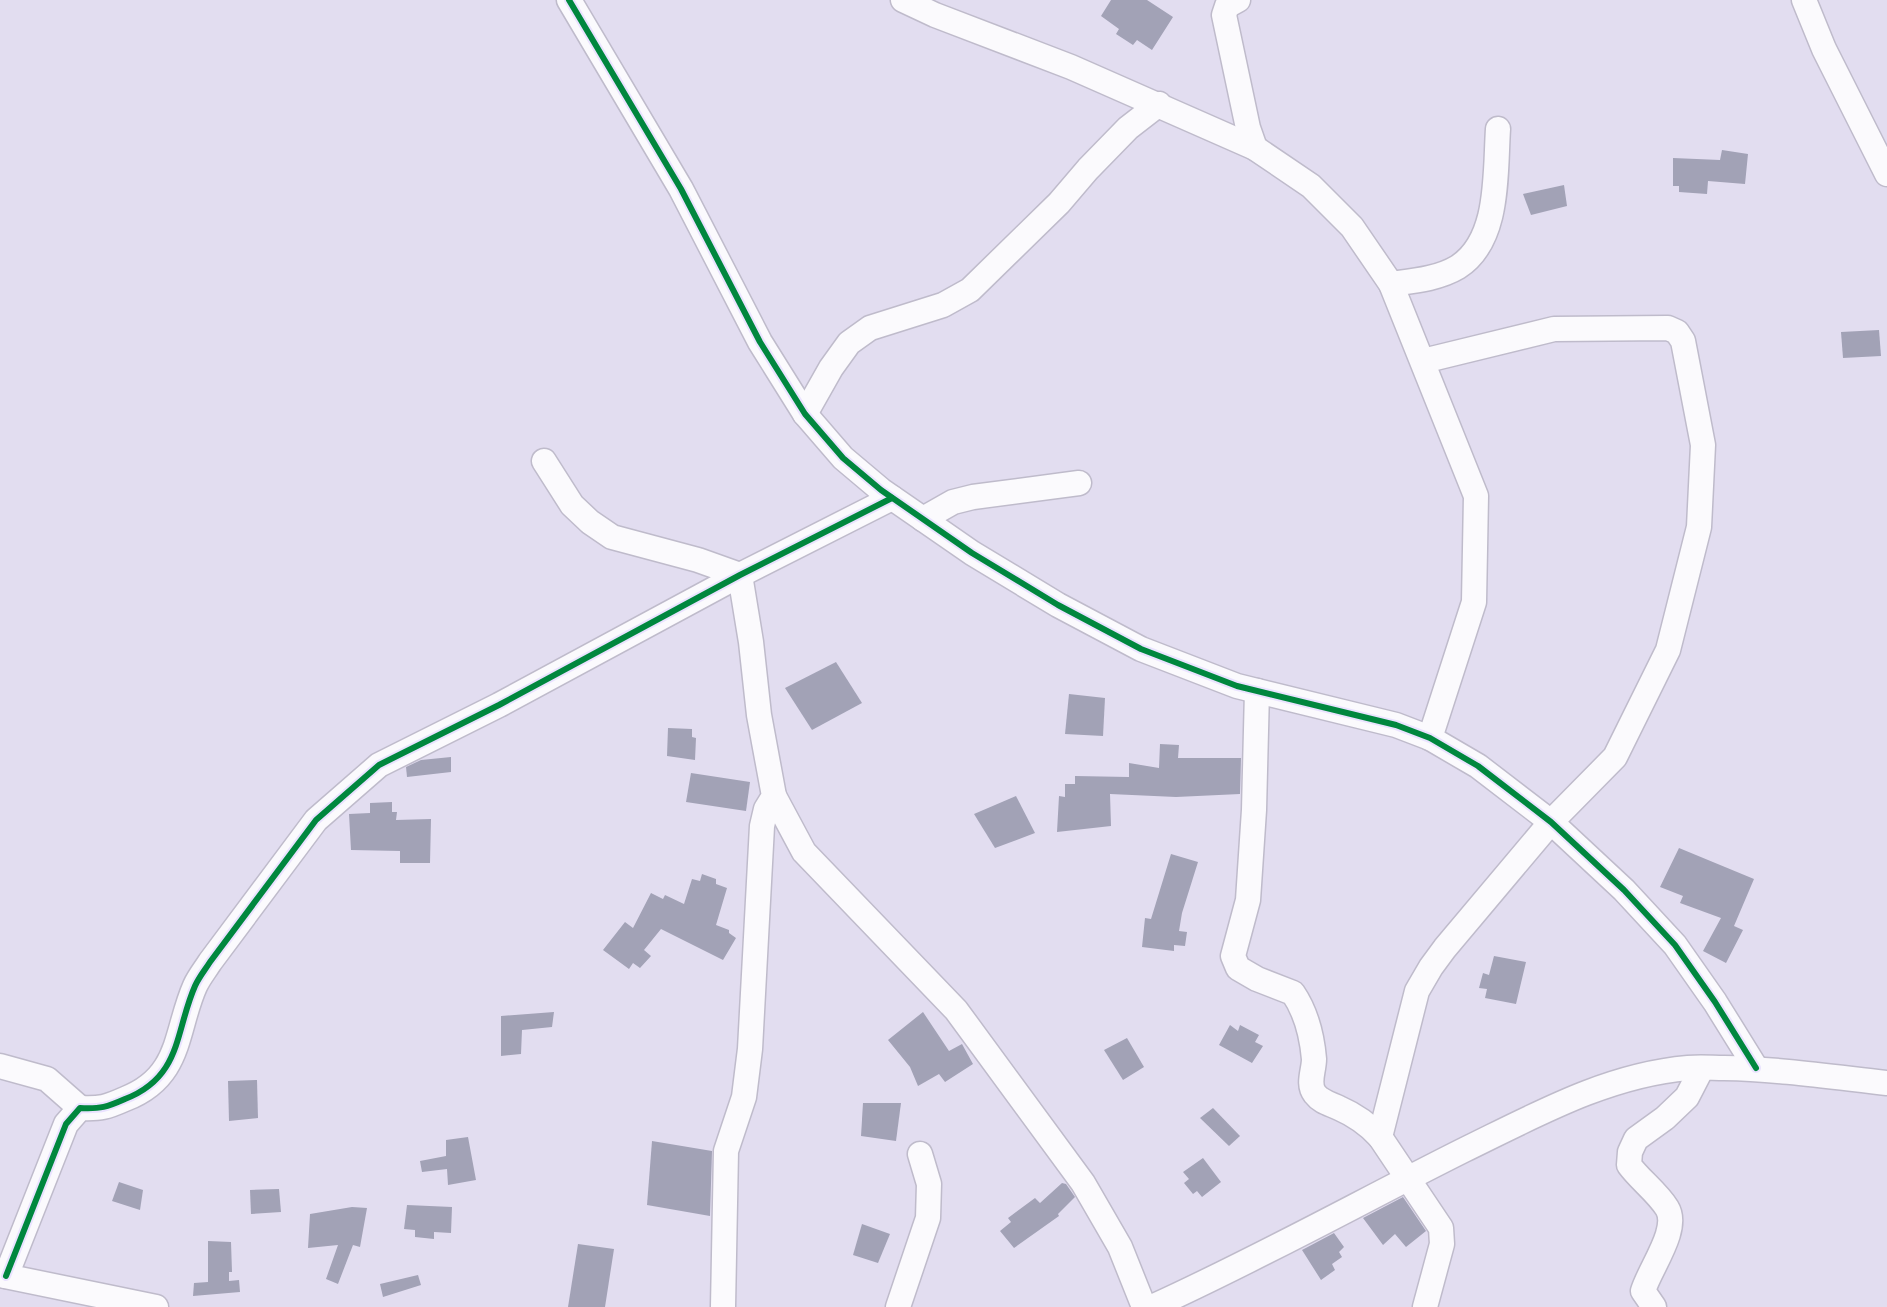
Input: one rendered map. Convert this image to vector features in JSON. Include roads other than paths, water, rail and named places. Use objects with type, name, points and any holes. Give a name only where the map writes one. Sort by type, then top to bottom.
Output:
[{"type":"street","points":[[569,0],[681,189],[760,342],[805,414],[843,458],[892,498],[972,553],[1058,605],[1141,649],[1237,686],[1396,725],[1430,738],[1478,766],[1551,822],[1624,890],[1675,945],[1715,1002],[1756,1068]]},
{"type":"street","points":[[903,0],[935,15],[1071,67],[1255,148],[1311,186],[1352,227],[1391,284],[1476,496],[1474,602],[1430,738]]},
{"type":"street","points":[[1238,0],[1227,6],[1224,15],[1248,128],[1255,148]]},
{"type":"street","points":[[1804,0],[1824,49],[1887,174]]},
{"type":"street","points":[[805,414],[831,368],[849,344],[870,328],[943,305],[970,290],[1059,203],[1128,128],[1159,104]]},
{"type":"street","points":[[1391,284],[1429,278],[1457,267],[1475,253],[1486,231],[1494,199],[1498,129]]},
{"type":"street","points":[[1380,1137],[1417,991],[1431,967],[1551,822],[1615,757],[1668,650],[1700,515],[1702,445],[1683,341],[1677,332],[1668,328],[1554,329],[1423,361]]},
{"type":"street","points":[[544,461],[572,506],[612,537],[698,560],[740,575]]},
{"type":"street","points":[[922,519],[953,502],[973,497],[1079,483]]},
{"type":"street","points":[[0,1066],[47,1079],[80,1108],[100,1109],[136,1095],[155,1082],[176,1050],[195,985],[210,962],[316,820],[379,765],[499,705],[740,575],[892,498]]},
{"type":"street","points":[[740,575],[751,642],[759,715],[774,796],[804,852],[956,1010],[1083,1183],[1120,1247],[1144,1307]]},
{"type":"street","points":[[1257,691],[1254,810],[1248,900],[1233,956],[1238,968],[1257,979],[1293,993],[1306,1018],[1314,1059],[1311,1084],[1314,1093],[1321,1100],[1357,1117],[1380,1137],[1441,1228],[1443,1244],[1425,1307]]},
{"type":"street","points":[[723,1307],[726,1151],[744,1097],[750,1049],[762,826],[766,808],[774,796]]},
{"type":"street","points":[[1152,1307],[1222,1275],[1409,1178],[1593,1089],[1630,1078],[1689,1068],[1756,1068],[1887,1083]]},
{"type":"street","points":[[1654,1307],[1643,1291],[1647,1276],[1670,1232],[1671,1219],[1667,1208],[1629,1165],[1630,1152],[1636,1139],[1665,1118],[1687,1097],[1702,1068]]},
{"type":"street","points":[[80,1108],[66,1124],[3,1276],[156,1307]]},
{"type":"street","points":[[898,1307],[928,1218],[929,1184],[920,1154]]}]
